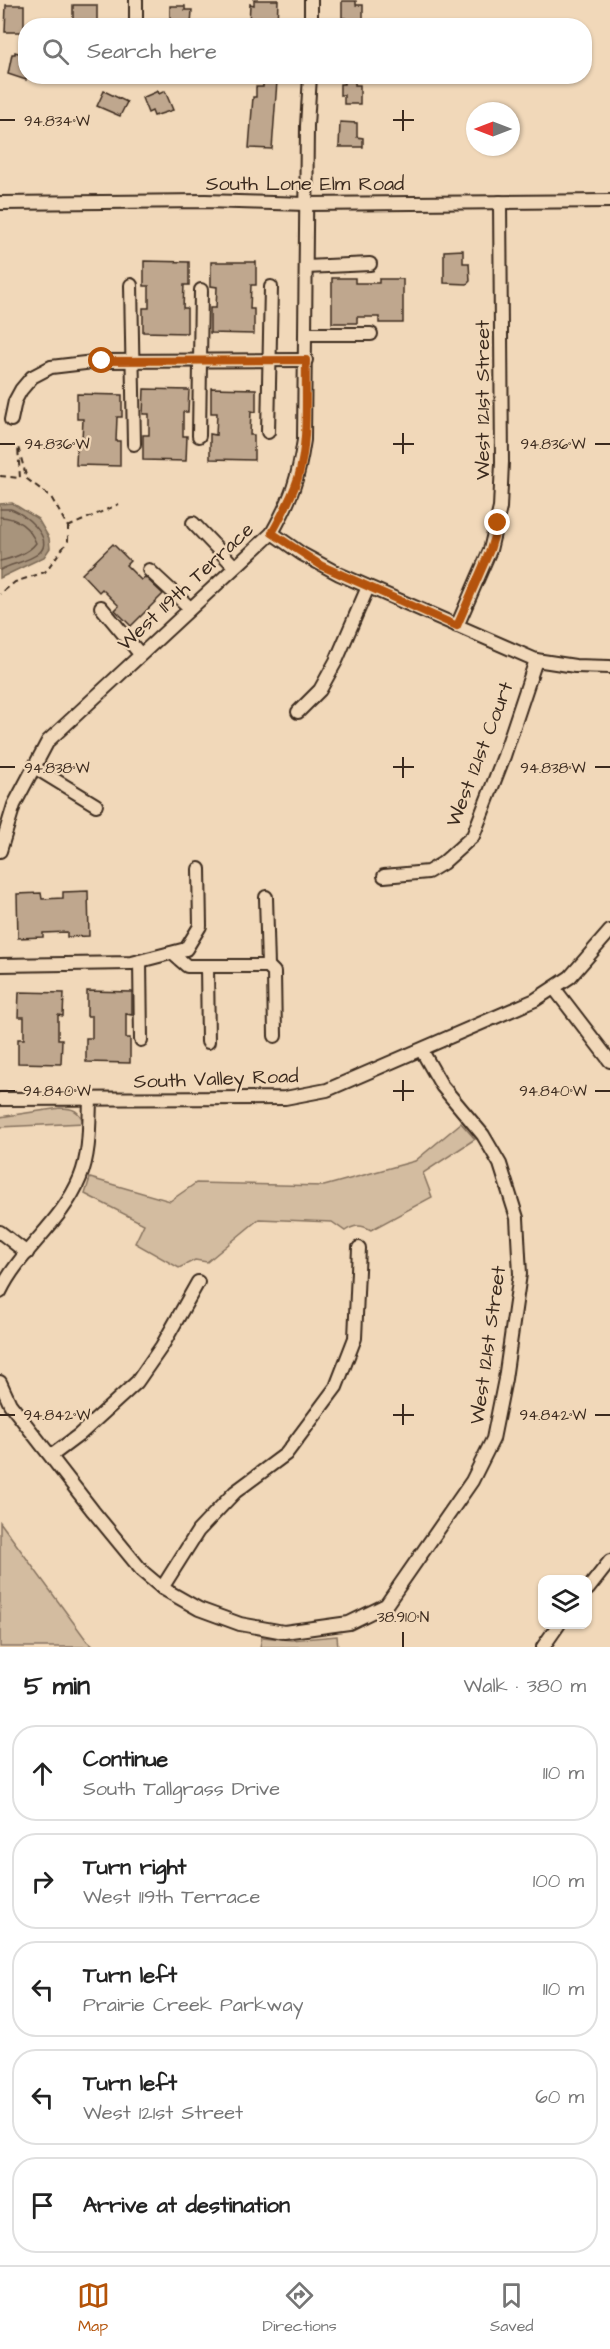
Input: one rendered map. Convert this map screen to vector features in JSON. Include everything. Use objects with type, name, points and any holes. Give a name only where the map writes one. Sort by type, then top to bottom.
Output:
[{"type":"street","points":[[136,0],[136,18]]},
{"type":"street","points":[[310,18],[311,0]]},
{"type":"street","name":"West 119th Terrace","points":[[0,851],[14,805],[48,741],[272,533],[293,493],[299,475],[304,440],[306,204],[310,84]]},
{"type":"street","name":"South Lone Elm Road","points":[[0,203],[205,201],[306,204],[610,201]]},
{"type":"street","name":"West 121st Street","points":[[457,626],[490,550],[500,508],[502,462],[500,202]]},
{"type":"street","points":[[306,267],[370,264]]},
{"type":"street","points":[[131,285],[134,444]]},
{"type":"street","points":[[268,432],[271,287]]},
{"type":"street","points":[[199,436],[201,290]]},
{"type":"street","points":[[306,334],[370,334]]},
{"type":"street","points":[[11,420],[15,401],[21,390],[32,377],[51,367],[102,361],[306,360]]},
{"type":"street","points":[[193,523],[235,567]]},
{"type":"street","points":[[272,533],[322,566],[536,660],[575,666],[610,667]]},
{"type":"street","points":[[149,570],[190,608]]},
{"type":"street","points":[[298,712],[320,690],[368,587]]},
{"type":"street","points":[[101,608],[140,654]]},
{"type":"street","name":"West 121st Court","points":[[384,876],[428,872],[443,863],[473,836],[504,756],[536,660]]},
{"type":"street","points":[[34,767],[96,806]]},
{"type":"street","points":[[0,965],[140,961],[186,949],[200,926],[199,869]]},
{"type":"street","points":[[266,897],[268,966],[274,972],[275,1036]]},
{"type":"street","name":"South Valley Road","points":[[0,1100],[285,1098],[309,1095],[327,1090],[422,1051],[517,1009],[570,977],[610,931]]},
{"type":"street","points":[[172,953],[187,966],[268,966]]},
{"type":"street","points":[[140,961],[141,1040]]},
{"type":"street","points":[[207,966],[208,1042]]},
{"type":"street","points":[[554,988],[610,1061]]},
{"type":"street","name":"West 121st Street","points":[[162,1588],[199,1609],[240,1624],[284,1632],[350,1623],[386,1605],[472,1481],[493,1439],[505,1379],[520,1274],[517,1218],[500,1164],[483,1136],[442,1086],[422,1051]]},
{"type":"street","points":[[0,1292],[27,1253],[66,1204],[80,1178],[87,1151],[90,1100]]},
{"type":"street","points":[[0,1232],[27,1253]]},
{"type":"street","points":[[0,1382],[10,1404],[93,1511],[143,1572],[162,1588],[198,1531],[235,1492],[286,1454],[336,1388],[356,1338],[359,1248]]},
{"type":"street","points":[[51,1456],[79,1435],[137,1382],[162,1346],[198,1282]]},
{"type":"street","points":[[592,1584],[610,1561]]},
{"type":"street","points":[[543,1647],[556,1629]]},
{"type":"path","points":[[0,476],[20,478],[18,447],[27,479],[51,497],[68,527],[68,541],[45,573],[15,582],[0,594]]},
{"type":"path","points":[[68,527],[119,504]]},
{"type":"shaded area","points":[[60,1108],[75,1111],[84,1123],[0,1127],[0,1117]]},
{"type":"shaded area","points":[[461,1123],[475,1139],[423,1173],[432,1197],[371,1230],[358,1226],[345,1231],[332,1222],[259,1219],[207,1262],[195,1260],[179,1268],[135,1243],[144,1224],[85,1194],[90,1178],[170,1201],[196,1183],[324,1186],[415,1161]]},
{"type":"shaded area","points":[[0,1522],[87,1641],[94,1647],[0,1647]]},
{"type":"shaded area","points":[[337,1636],[338,1647],[260,1647],[262,1637],[291,1640]]},
{"type":"water","points":[[12,503],[38,519],[49,538],[50,548],[44,557],[0,578],[0,504]]},
{"type":"building","points":[[254,0],[278,0],[277,18],[249,18],[250,4],[254,5]]},
{"type":"building","points":[[342,1],[356,1],[356,5],[363,5],[363,18],[342,18]]},
{"type":"building","points":[[6,5],[24,5],[24,18],[18,18],[18,32],[5,32]]},
{"type":"building","points":[[73,5],[97,5],[97,18],[73,18]]},
{"type":"building","points":[[170,6],[185,6],[185,10],[192,10],[192,18],[170,18]]},
{"type":"building","points":[[15,52],[18,53],[18,77],[8,74],[12,54]]},
{"type":"building","points":[[263,84],[277,84],[272,149],[249,148],[253,97],[256,97],[256,87],[263,87]]},
{"type":"building","points":[[340,84],[360,85],[360,104],[344,104],[344,95],[340,95]]},
{"type":"building","points":[[104,91],[127,102],[120,116],[97,106]]},
{"type":"building","points":[[158,91],[159,94],[165,91],[173,110],[154,116],[152,111],[148,113],[142,98]]},
{"type":"building","points":[[340,122],[357,123],[357,137],[363,138],[363,147],[339,147]]},
{"type":"building","points":[[463,250],[463,263],[469,263],[470,281],[467,284],[444,283],[444,251]]},
{"type":"building","points":[[144,261],[189,262],[189,285],[184,285],[183,308],[187,308],[187,333],[143,332],[143,308],[149,308],[149,286],[144,286]]},
{"type":"building","points":[[211,262],[256,262],[256,285],[251,285],[250,309],[254,309],[254,334],[210,333],[210,308],[216,308],[217,287],[211,286]]},
{"type":"building","points":[[332,278],[355,278],[355,283],[379,283],[379,279],[403,279],[403,323],[379,323],[379,317],[357,317],[357,323],[332,323]]},
{"type":"building","points":[[211,388],[256,389],[256,412],[251,411],[250,435],[254,435],[254,460],[210,459],[210,434],[216,435],[217,413],[211,413]]},
{"type":"building","points":[[144,389],[189,390],[188,412],[183,412],[183,436],[187,436],[186,461],[143,460],[143,435],[149,435],[149,414],[143,414]]},
{"type":"building","points":[[77,394],[122,395],[122,417],[117,417],[116,441],[120,441],[120,466],[76,465],[77,440],[82,440],[83,419],[77,419]]},
{"type":"building","points":[[113,544],[130,561],[126,565],[141,580],[145,577],[163,594],[131,626],[115,610],[119,606],[102,589],[99,592],[82,574]]},
{"type":"building","points":[[88,891],[89,936],[67,937],[67,932],[43,933],[43,937],[18,938],[17,894],[41,893],[42,899],[63,898],[63,892]]},
{"type":"building","points":[[87,991],[132,992],[132,1015],[126,1014],[126,1038],[130,1038],[130,1063],[86,1062],[86,1038],[92,1038],[92,1016],[87,1016]]},
{"type":"building","points":[[19,992],[64,993],[63,1016],[58,1015],[58,1039],[62,1039],[61,1064],[18,1063],[18,1039],[24,1039],[24,1017],[18,1017]]},
{"type":"route","points":[[102,361],[306,360],[304,440],[299,475],[293,493],[272,533],[322,566],[457,626],[490,550],[498,523]]}]
